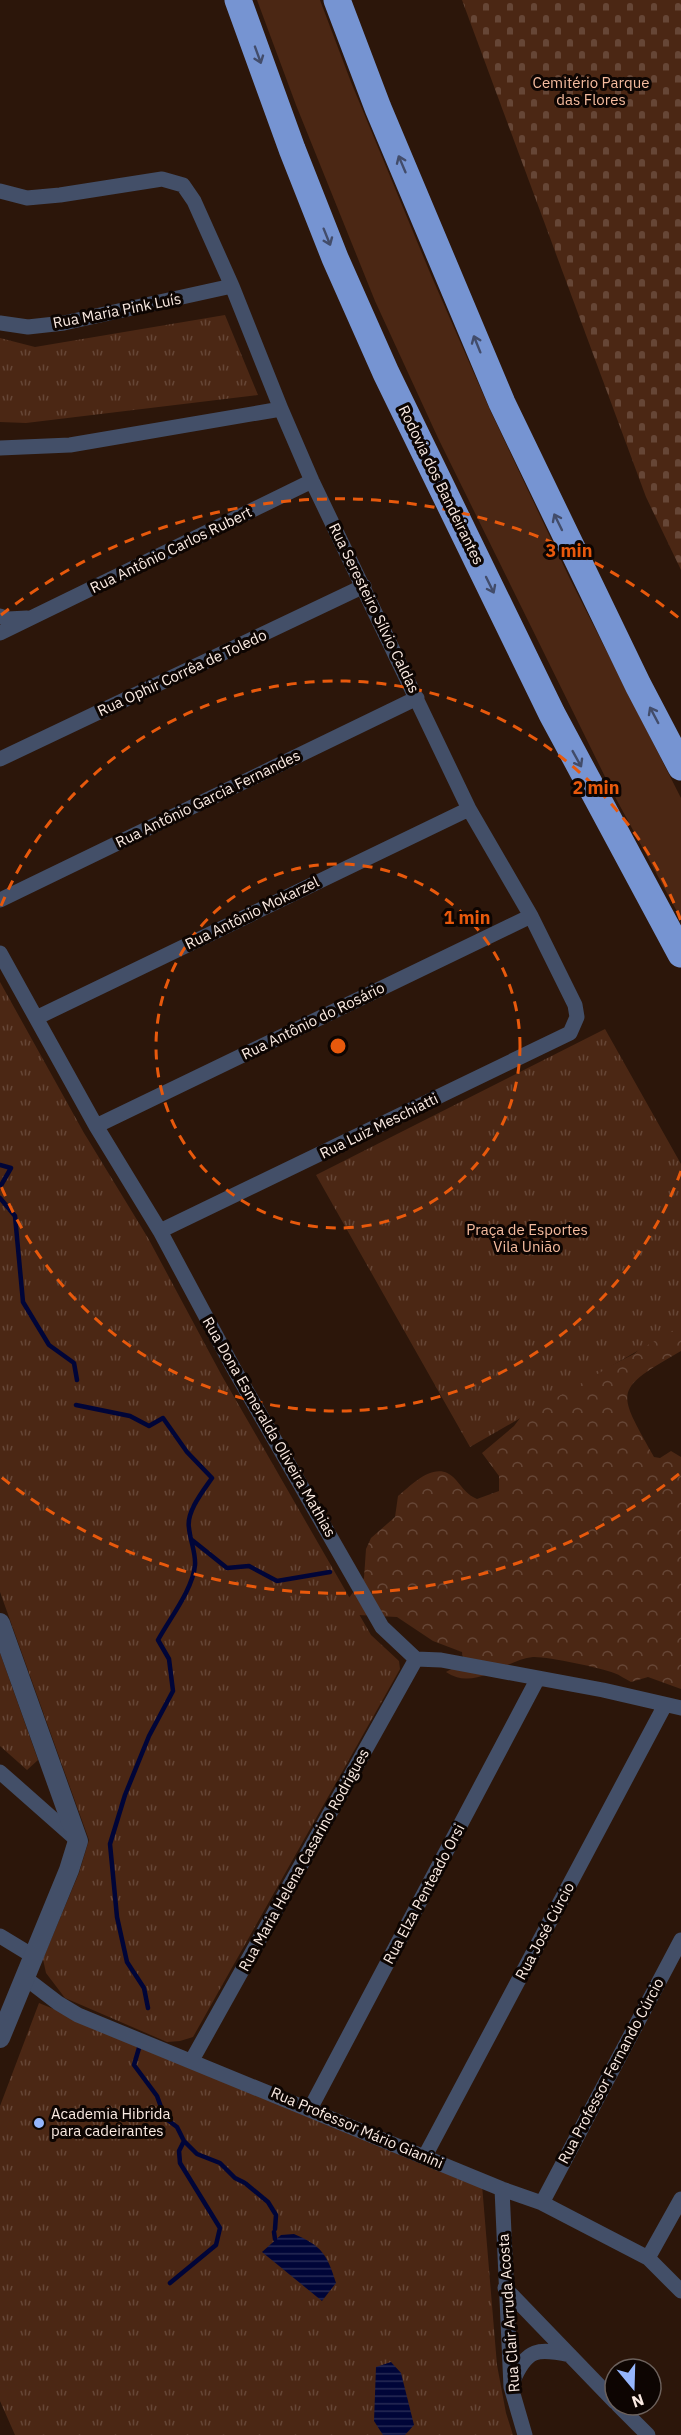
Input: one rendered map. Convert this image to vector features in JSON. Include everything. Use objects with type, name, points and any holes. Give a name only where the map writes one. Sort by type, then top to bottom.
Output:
[{"type":"highway","name":"Rodovia dos Bandeirantes","points":[[238,0],[327,236],[386,373],[552,714],[681,954]]},
{"type":"highway","points":[[337,0],[378,108],[502,403],[638,685],[681,767]]},
{"type":"street","name":"Rua Seresteiro Sílvio Caldas","points":[[0,191],[27,198],[162,179],[183,185],[194,201],[232,286],[312,481],[469,809],[531,916],[574,1005]]},
{"type":"street","name":"Rua Maria Pink Luís","points":[[0,323],[28,327],[64,323],[232,286]]},
{"type":"street","points":[[0,448],[70,445],[281,409]]},
{"type":"street","name":"Rua Antônio Carlos Rubert","points":[[0,633],[312,481]]},
{"type":"street","name":"Rua Ophir Corrêa de Toledo","points":[[0,759],[364,586]]},
{"type":"street","name":"Rua Antônio Carlos Rubert","points":[[0,616],[8,619],[30,618]]},
{"type":"street","name":"Rua Antônio Garcia Fernandes","points":[[0,900],[417,698]]},
{"type":"street","name":"Rua Antônio Mokarzel","points":[[36,1017],[469,809]]},
{"type":"street","name":"Rua Antônio do Rosário","points":[[96,1126],[531,916]]},
{"type":"street","name":"Rua Dona Esmeralda Oliveira Mathias","points":[[0,953],[96,1126],[160,1231],[234,1369],[382,1627],[416,1659]]},
{"type":"street","name":"Rua Luiz Meschiatti","points":[[160,1231],[570,1033],[577,1017],[574,1005]]},
{"type":"street","points":[[0,1623],[78,1840],[69,1869],[0,2038]]},
{"type":"street","points":[[416,1659],[441,1660],[603,1690],[681,1708]]},
{"type":"street","name":"Rua Maria Helena Casarino Rodrigues","points":[[192,2060],[416,1659]]},
{"type":"street","name":"Rua Elza Penteado Orsi","points":[[310,2109],[538,1678]]},
{"type":"street","name":"Rua José Cúrcio","points":[[425,2156],[665,1705]]},
{"type":"street","points":[[0,1772],[78,1840]]},
{"type":"street","points":[[0,1936],[33,1956]]},
{"type":"street","name":"Rua Professor Fernando Cúrcio","points":[[542,2203],[681,1940]]},
{"type":"street","name":"Rua Professor Mário Gianini","points":[[24,1977],[58,2003],[78,2014],[502,2189],[542,2203],[648,2258],[681,2291]]},
{"type":"street","name":"Rua Clair Arruda Acosta","points":[[502,2189],[511,2387],[525,2435]]},
{"type":"street","points":[[648,2258],[681,2199]]},
{"type":"street","points":[[505,2288],[603,2389]]},
{"type":"street","points":[[511,2387],[521,2362],[533,2354],[546,2350],[570,2355]]},
{"type":"street","points":[[630,2417],[648,2435]]},
{"type":"green space","points":[[257,0],[320,0],[351,82],[431,275],[490,410],[570,579],[681,798],[681,919],[614,795],[438,438],[375,301],[296,105]]},
{"type":"green space","name":"Cemitério Parque das Flores","points":[[462,0],[681,0],[681,570],[646,497]]},
{"type":"green space","points":[[225,315],[258,395],[26,423],[0,422],[0,338],[35,347]]},
{"type":"green space","points":[[0,982],[84,1133],[148,1238],[222,1376],[371,1635],[399,1661],[400,1669],[193,2037],[180,2041],[167,2042],[65,1998],[46,1973],[43,1959],[79,1873],[89,1840],[0,1592]]},
{"type":"green space","name":"Praça de Esportes Vila União","points":[[605,1029],[681,1164],[681,1326],[470,1447],[316,1175]]},
{"type":"green space","points":[[681,1312],[681,1351],[642,1375],[632,1384],[628,1394],[628,1405],[654,1457],[660,1458],[671,1451],[681,1457],[681,1689],[648,1677],[631,1682],[608,1671],[539,1657],[522,1659],[479,1677],[468,1679],[457,1677],[446,1672],[464,1662],[462,1652],[433,1641],[397,1617],[358,1615],[348,1599],[364,1578],[366,1549],[371,1538],[395,1517],[398,1496],[418,1479],[441,1471],[449,1474],[477,1499],[499,1491],[499,1476],[482,1453],[514,1426],[526,1410],[575,1367],[602,1370],[634,1354]]},
{"type":"green space","points":[[0,1653],[38,1760],[27,1770],[0,1746]]},
{"type":"green space","points":[[39,2003],[482,2185],[497,2365],[506,2413],[513,2435],[15,2435],[0,2401],[0,2106]]},
{"type":"shaded area","points":[[294,2234],[317,2247],[330,2265],[336,2283],[322,2301],[262,2252],[281,2235]]},
{"type":"shaded area","points":[[391,2362],[401,2373],[414,2425],[405,2435],[383,2435],[374,2421],[376,2367]]},
{"type":"waterway","points":[[0,1165],[11,1168],[0,1187]]},
{"type":"waterway","points":[[0,1198],[15,1216],[23,1302],[49,1345],[74,1363],[77,1380]]},
{"type":"waterway","points":[[76,1405],[130,1416],[149,1426],[163,1418],[187,1452],[212,1478],[190,1515],[190,1533],[195,1560],[190,1584],[158,1640],[169,1659],[173,1691],[149,1736],[125,1795],[110,1844],[117,1917],[127,1962],[144,1988],[148,2008]]},
{"type":"waterway","points":[[192,1540],[227,1568],[249,1566],[277,1581],[330,1572]]},
{"type":"waterway","points":[[139,2048],[134,2065],[157,2096],[165,2118],[177,2127],[184,2141],[179,2151],[180,2163],[220,2228],[216,2245],[170,2283]]},
{"type":"waterway","points":[[184,2141],[197,2154],[220,2163],[235,2178],[245,2183],[268,2202],[276,2215],[275,2229]]},
{"type":"waterway","points":[[274,2232],[275,2239]]},
{"type":"place","name":"Academia Hibrida para cadeirantes","points":[[39,2123]]}]
